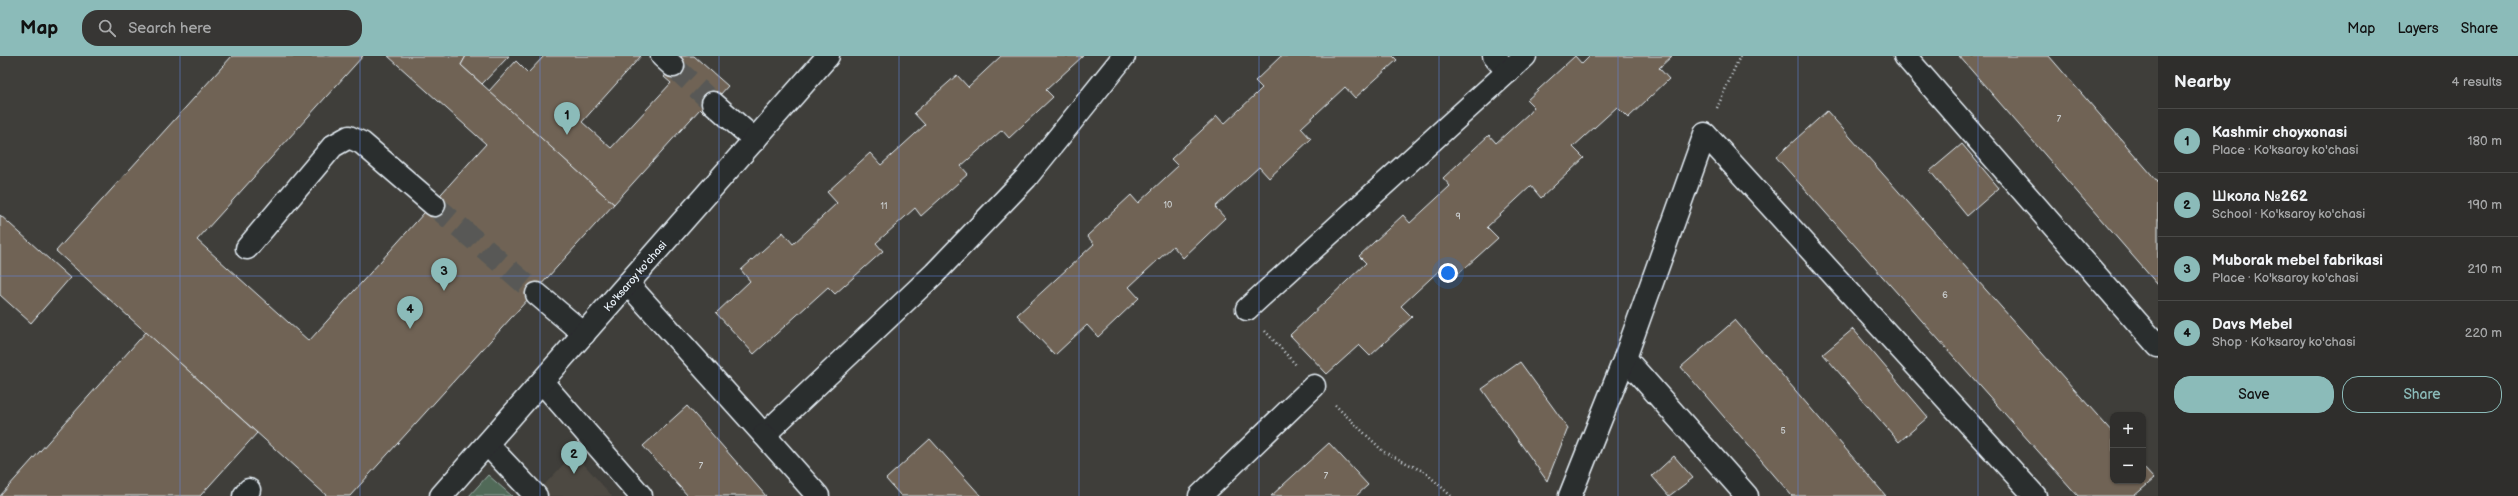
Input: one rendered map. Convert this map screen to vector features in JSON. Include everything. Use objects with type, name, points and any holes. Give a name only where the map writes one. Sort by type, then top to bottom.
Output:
[{"type":"street","name":"Ko'ksaroy ko'chasi","points":[[441,496],[828,56]]},
{"type":"street","points":[[764,435],[935,273],[1015,189],[1124,56]]},
{"type":"street","points":[[1246,309],[1501,64],[1525,56]]},
{"type":"street","points":[[1905,56],[2158,346]]},
{"type":"street","points":[[713,103],[755,140]]},
{"type":"street","points":[[1570,496],[1625,358],[1705,134],[2035,496]]},
{"type":"street","points":[[247,248],[333,146],[348,138],[362,143],[434,205]]},
{"type":"street","points":[[628,284],[818,496]]},
{"type":"street","points":[[537,294],[584,334]]},
{"type":"street","points":[[1625,358],[1747,496]]},
{"type":"street","points":[[542,382],[641,496]]},
{"type":"street","points":[[1200,496],[1314,386]]},
{"type":"street","points":[[487,444],[536,496]]},
{"type":"path","points":[[1705,134],[1740,56]]},
{"type":"path","points":[[1246,309],[1314,386],[1384,452],[1425,472],[1451,496]]},
{"type":"shaded area","points":[[574,453],[612,496],[534,496]]},
{"type":"green space","points":[[488,475],[512,496],[469,496]]},
{"type":"building","points":[[232,56],[363,56],[197,240],[309,341],[486,144],[388,56],[466,56],[461,65],[614,204],[350,496],[327,496],[56,251]]},
{"type":"building","points":[[466,56],[509,56],[482,84],[461,65]]},
{"type":"building","points":[[544,56],[641,56],[582,122],[611,148],[671,83],[664,77],[682,56],[694,56],[728,86],[704,113],[700,109],[614,204],[489,91],[516,61],[528,73]]},
{"type":"building","points":[[1001,56],[1083,56],[1046,90],[1053,97],[1009,138],[1002,130],[961,166],[968,174],[921,216],[915,208],[876,243],[883,251],[835,294],[828,287],[754,354],[716,313],[750,281],[741,270],[783,232],[793,244],[837,203],[827,192],[870,153],[881,165],[925,125],[914,113],[957,75],[968,87]]},
{"type":"building","points":[[1281,56],[1393,56],[1397,60],[1355,98],[1345,87],[1301,128],[1311,139],[1269,178],[1259,167],[1215,207],[1225,218],[1183,258],[1173,246],[1129,287],[1139,298],[1098,337],[1087,325],[1055,355],[1017,315],[1094,244],[1087,236],[1131,195],[1138,203],[1178,166],[1171,159],[1217,116],[1224,124],[1256,94],[1262,88],[1255,81]]},
{"type":"building","points":[[1575,56],[1582,64],[1590,56],[1672,56],[1659,68],[1669,79],[1628,118],[1617,107],[1573,147],[1584,158],[1541,198],[1531,186],[1487,227],[1498,238],[1455,277],[1445,265],[1401,306],[1412,317],[1370,356],[1359,345],[1327,374],[1290,335],[1366,263],[1359,256],[1403,215],[1410,223],[1450,186],[1443,178],[1489,135],[1496,143],[1528,114],[1534,107],[1527,100]]},
{"type":"building","points":[[1959,56],[2049,56],[2158,182],[2158,285]]},
{"type":"building","points":[[1827,111],[2110,430],[2110,484],[2146,484],[2146,470],[2154,479],[2134,496],[2078,496],[1776,157]]},
{"type":"building","points":[[1962,144],[1999,188],[1967,216],[1930,171]]},
{"type":"building","points":[[0,215],[70,278],[31,323],[0,295]]},
{"type":"building","points":[[1735,320],[1886,496],[1792,496],[1681,367]]},
{"type":"building","points":[[1853,329],[1928,417],[1899,442],[1823,354]]},
{"type":"building","points":[[146,332],[257,433],[200,496],[0,496]]},
{"type":"building","points":[[1520,362],[1568,428],[1547,481],[1482,389]]},
{"type":"building","points":[[687,406],[766,496],[688,496],[643,446]]},
{"type":"building","points":[[930,439],[981,496],[901,496],[886,479]]},
{"type":"building","points":[[1329,443],[1368,485],[1356,496],[1271,496]]},
{"type":"building","points":[[1674,456],[1693,478],[1669,496],[1652,476]]},
{"type":"tunnel","points":[[673,66],[713,103]]},
{"type":"tunnel","points":[[434,205],[537,294]]},
{"type":"place","name":"Kashmir choyxonasi","points":[[567,135]]},
{"type":"place","name":"Muborak mebel fabrikasi","points":[[444,291]]},
{"type":"place","name":"Davs Mebel","points":[[410,329]]},
{"type":"place","name":"Школа №262","points":[[574,474]]}]
